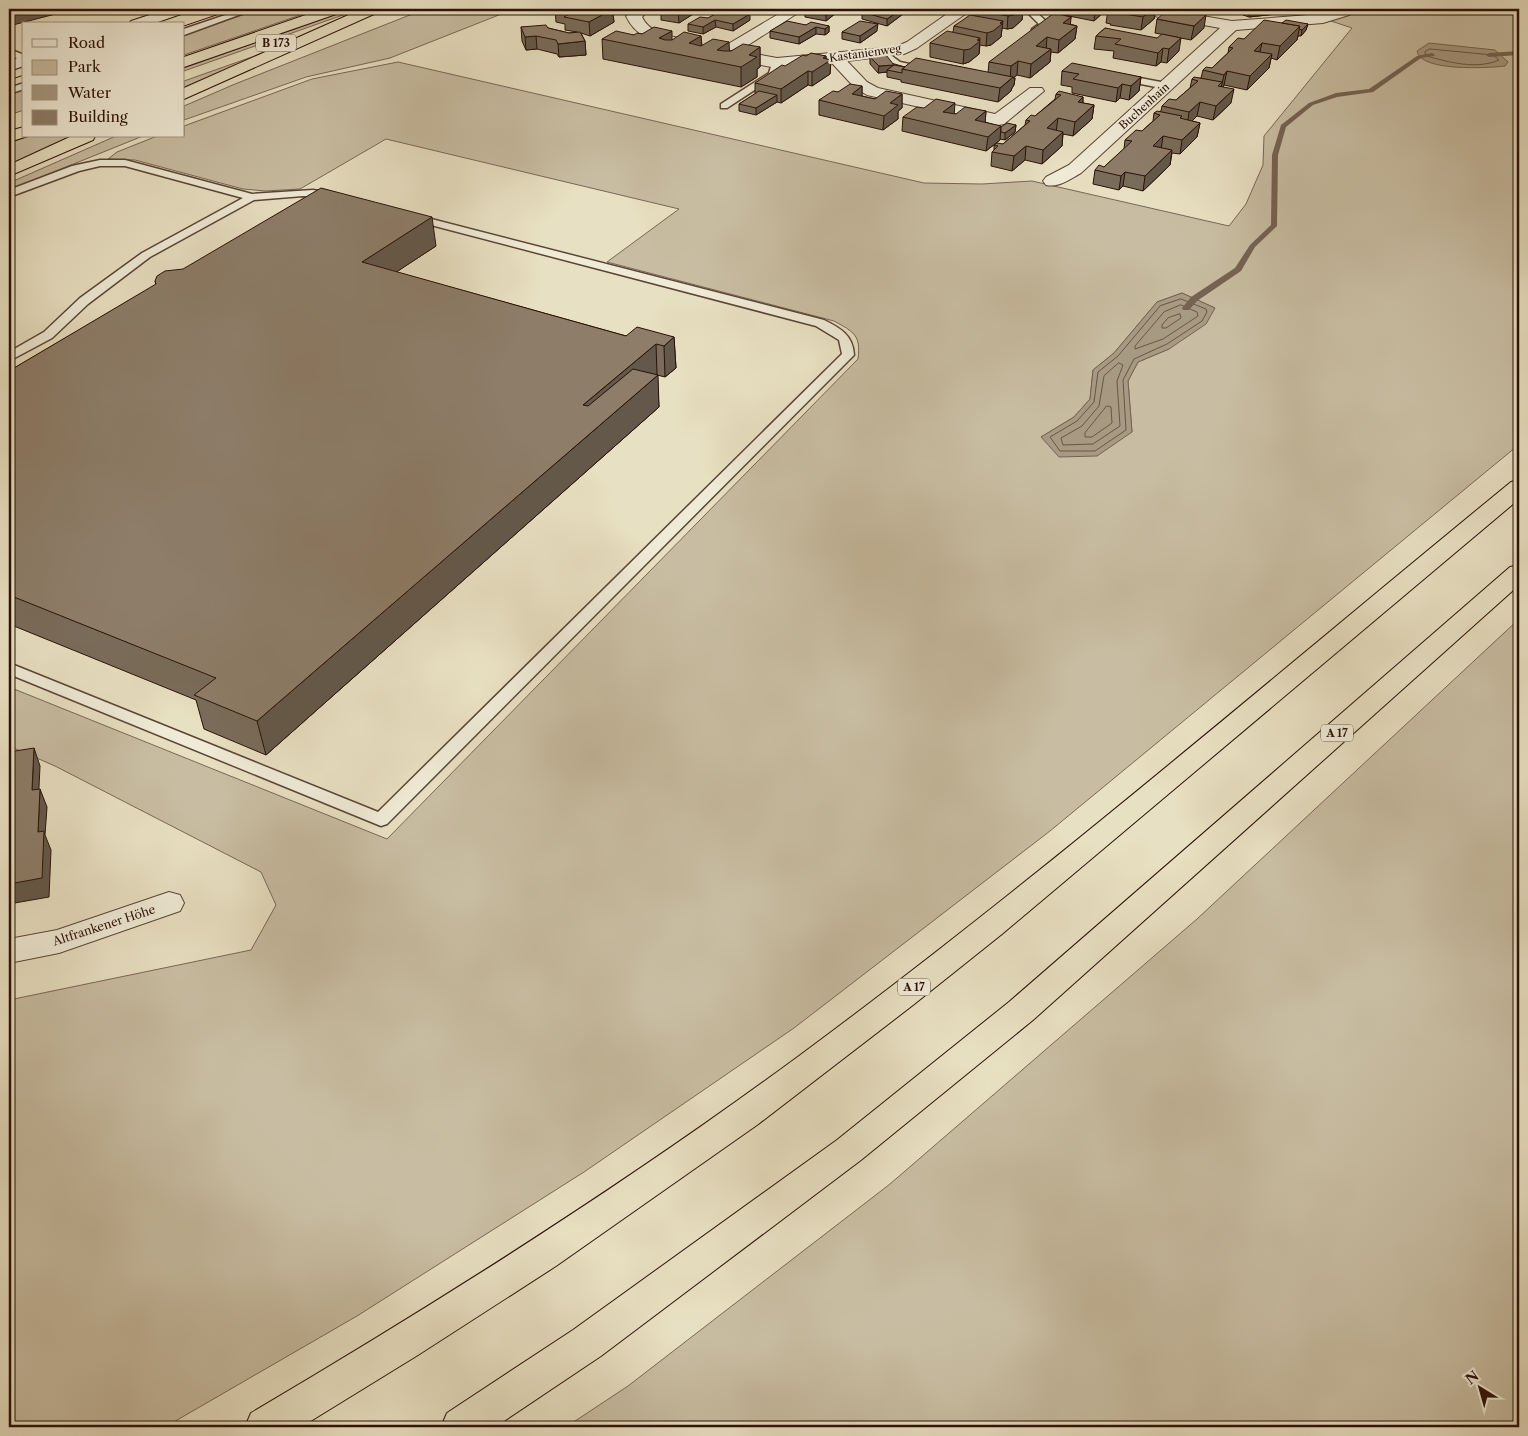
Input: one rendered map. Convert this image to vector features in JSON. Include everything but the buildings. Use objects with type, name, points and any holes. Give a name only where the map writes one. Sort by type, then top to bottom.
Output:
[{"type":"highway","name":"B 173","points":[[185,62],[337,9]]},
{"type":"highway","name":"B 173","points":[[185,76],[372,10]]},
{"type":"highway","points":[[185,94],[372,10]]},
{"type":"highway","points":[[9,124],[22,119]]},
{"type":"highway","points":[[9,137],[22,133]]},
{"type":"highway","points":[[9,170],[82,138]]},
{"type":"highway","name":"A 17","points":[[265,1427],[383,1357],[619,1202],[809,1068],[952,957],[1070,861],[1519,487]]},
{"type":"highway","name":"A 17","points":[[461,1427],[587,1343],[849,1150],[1021,1011],[1519,572]]},
{"type":"street","points":[[142,22],[182,9]]},
{"type":"street","points":[[725,53],[797,9]]},
{"type":"street","name":"Kastanienweg","points":[[638,12],[637,25],[647,33],[703,48],[777,63],[898,51],[912,45],[963,9]]},
{"type":"street","points":[[1138,9],[1232,26],[1323,18],[1349,9]]},
{"type":"street","points":[[1310,9],[1323,18]]},
{"type":"street","name":"Buchenhain","points":[[1052,181],[1075,169],[1232,26]]},
{"type":"street","points":[[836,58],[861,85],[874,92],[998,120],[1036,91]]},
{"type":"street","points":[[9,66],[22,61]]},
{"type":"street","name":"Altfrankener Höhe","points":[[9,951],[59,941],[169,903]]},
{"type":"lane","points":[[185,32],[251,9]]},
{"type":"lane","points":[[1028,9],[1045,24],[1035,31]]},
{"type":"lane","points":[[9,52],[22,59]]},
{"type":"lane","points":[[884,53],[896,64],[921,69]]},
{"type":"lane","points":[[724,106],[773,74],[777,63]]},
{"type":"lane","points":[[1107,74],[1166,86]]},
{"type":"lane","points":[[9,91],[22,87]]},
{"type":"lane","points":[[9,194],[76,168],[100,163],[125,163],[252,198],[297,193],[323,194],[348,200]]},
{"type":"lane","points":[[9,358],[48,335],[84,301],[146,255],[252,198]]},
{"type":"lane","points":[[9,668],[381,820],[848,355],[848,345],[842,334],[820,323],[397,213]]},
{"type":"green space","points":[[260,9],[318,9],[185,55],[185,35]]},
{"type":"green space","points":[[351,9],[360,9],[185,71],[185,68]]},
{"type":"green space","points":[[425,9],[514,9],[390,58],[306,77],[185,120],[185,106]]},
{"type":"green space","points":[[1356,9],[1519,9],[1519,444],[1050,831],[794,1028],[584,1172],[357,1316],[165,1427],[9,1427],[9,1000],[251,950],[276,905],[261,872],[55,766],[9,746],[9,687],[387,839],[858,359],[859,351],[855,335],[834,321],[607,262],[679,209],[386,139],[300,189],[265,191],[243,189],[135,160],[108,159],[117,152],[152,138],[185,138],[185,126],[312,79],[398,62],[924,183],[982,184],[1032,181],[1229,226],[1246,204],[1263,165],[1264,136],[1352,28],[1328,20],[1351,14]],"holes":[[[1182,293],[1215,308],[1169,349],[1138,362],[1128,381],[1132,432],[1041,437],[1074,417],[1090,399],[1093,370],[1114,353],[1157,302]]]},
{"type":"green space","points":[[266,52],[185,89],[185,81]]},
{"type":"green space","points":[[22,90],[22,111],[9,115],[9,94]]},
{"type":"green space","points":[[23,138],[70,138],[9,165],[9,143]]},
{"type":"green space","points":[[111,138],[138,138],[9,190],[9,183]]},
{"type":"green space","points":[[1519,619],[1519,1427],[566,1427],[628,1386],[890,1184],[1197,919]]},
{"type":"water","points":[[1429,43],[1495,50],[1508,62],[1505,66],[1471,68],[1442,66],[1421,58],[1417,51]]},
{"type":"water","points":[[1182,293],[1215,308],[1206,324],[1169,349],[1138,362],[1128,381],[1132,432],[1097,456],[1059,457],[1041,437],[1074,417],[1090,399],[1093,370],[1114,353],[1157,302]]},
{"type":"waterway","points":[[1489,55],[1519,53]]},
{"type":"waterway","points":[[1186,308],[1194,299],[1238,269],[1252,246],[1274,226],[1275,155],[1283,126],[1311,104],[1336,95],[1371,91],[1419,57],[1432,55]]},
{"type":"tram line","points":[[185,26],[234,9]]},
{"type":"tram line","points":[[9,80],[22,76]]}]
